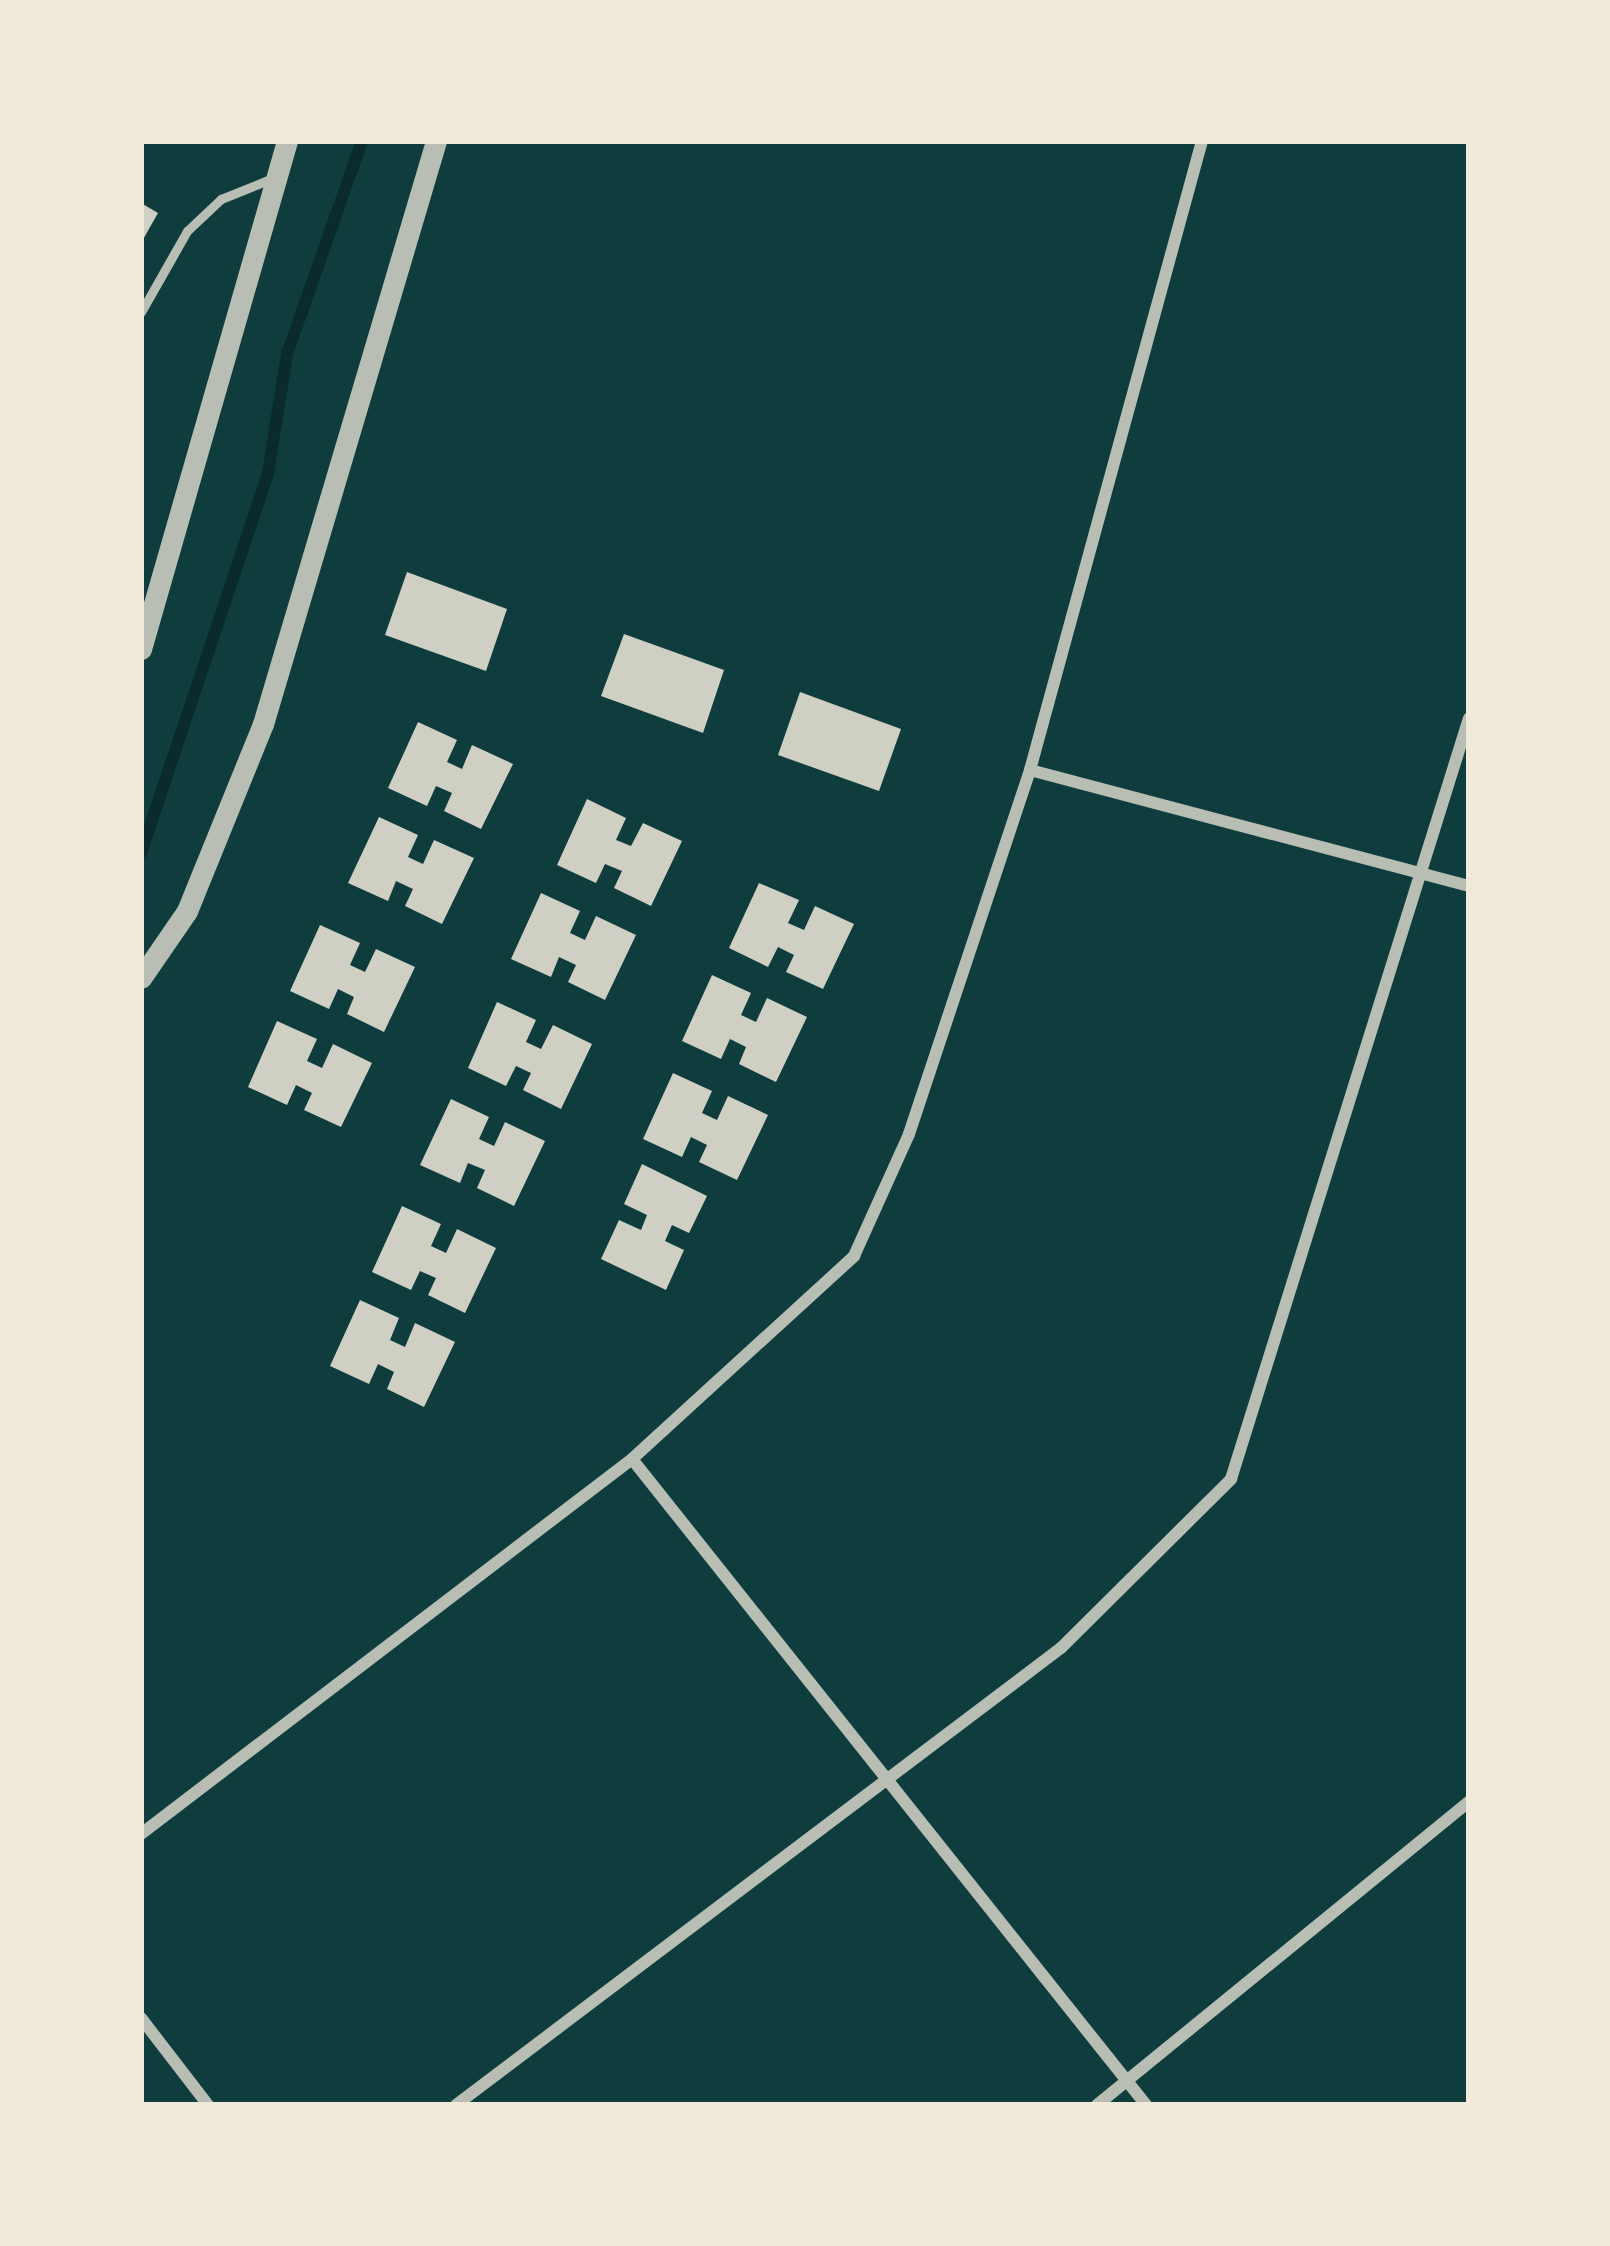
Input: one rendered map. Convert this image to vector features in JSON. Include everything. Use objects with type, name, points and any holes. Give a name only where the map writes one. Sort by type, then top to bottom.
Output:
[{"type":"street","points":[[141,649],[287,141]]},
{"type":"street","points":[[141,978],[188,911],[263,724],[436,141]]},
{"type":"street","points":[[141,1834],[632,1459],[854,1256],[908,1134],[1030,770],[1202,141]]},
{"type":"street","points":[[456,2105],[1061,1648],[1231,1479],[1469,718]]},
{"type":"street","points":[[1030,770],[1469,886]]},
{"type":"street","points":[[632,1459],[1146,2105]]},
{"type":"street","points":[[1097,2105],[1469,1802]]},
{"type":"street","points":[[141,2018],[208,2105]]},
{"type":"lane","points":[[141,312],[187,231],[221,199],[278,176]]},
{"type":"building","points":[[141,203],[158,213],[141,243]]},
{"type":"building","points":[[407,572],[507,609],[486,671],[385,635]]},
{"type":"building","points":[[624,634],[724,670],[703,733],[601,696]]},
{"type":"building","points":[[800,692],[901,729],[879,791],[778,755]]},
{"type":"building","points":[[418,722],[457,740],[447,762],[462,769],[472,745],[513,764],[481,829],[444,811],[452,793],[436,786],[427,806],[388,788]]},
{"type":"building","points":[[587,799],[626,818],[616,840],[631,846],[643,823],[682,841],[651,906],[614,888],[622,871],[605,864],[596,883],[557,865]]},
{"type":"building","points":[[379,817],[418,835],[408,857],[423,864],[434,840],[474,858],[442,924],[405,906],[413,889],[396,881],[388,901],[348,883]]},
{"type":"building","points":[[759,883],[799,900],[788,923],[804,930],[815,906],[854,924],[823,989],[786,972],[794,955],[778,947],[768,967],[729,948]]},
{"type":"building","points":[[541,893],[580,911],[570,933],[585,940],[596,916],[636,935],[605,1000],[568,982],[576,965],[559,957],[551,977],[511,959]]},
{"type":"building","points":[[320,925],[360,943],[350,965],[365,972],[376,949],[415,967],[384,1032],[347,1014],[354,997],[338,989],[329,1009],[290,991]]},
{"type":"building","points":[[712,975],[751,993],[741,1015],[756,1022],[767,998],[807,1017],[776,1082],[739,1064],[746,1047],[730,1039],[721,1059],[682,1041]]},
{"type":"building","points":[[497,1002],[536,1020],[526,1042],[541,1049],[553,1025],[592,1044],[561,1109],[523,1090],[531,1073],[516,1066],[506,1086],[468,1068]]},
{"type":"building","points":[[277,1021],[317,1039],[307,1061],[322,1068],[333,1044],[372,1063],[341,1127],[304,1110],[312,1093],[296,1085],[287,1105],[248,1087]]},
{"type":"building","points":[[673,1073],[712,1091],[702,1113],[717,1120],[728,1096],[768,1115],[737,1180],[699,1162],[707,1145],[691,1137],[682,1157],[643,1139]]},
{"type":"building","points":[[451,1099],[489,1117],[479,1139],[494,1146],[505,1122],[545,1141],[514,1206],[477,1188],[485,1170],[468,1163],[460,1183],[420,1165]]},
{"type":"building","points":[[642,1164],[707,1196],[689,1233],[672,1225],[665,1241],[684,1250],[666,1290],[601,1259],[619,1220],[641,1230],[647,1215],[624,1204]]},
{"type":"building","points":[[402,1206],[441,1224],[431,1246],[446,1253],[457,1229],[496,1248],[465,1313],[428,1295],[436,1278],[420,1271],[411,1290],[372,1272]]},
{"type":"building","points":[[360,1300],[399,1318],[390,1340],[405,1347],[415,1323],[455,1342],[424,1407],[387,1389],[394,1372],[378,1364],[369,1384],[330,1366]]},
{"type":"waterway","points":[[141,853],[268,473],[287,354],[362,141]]}]
